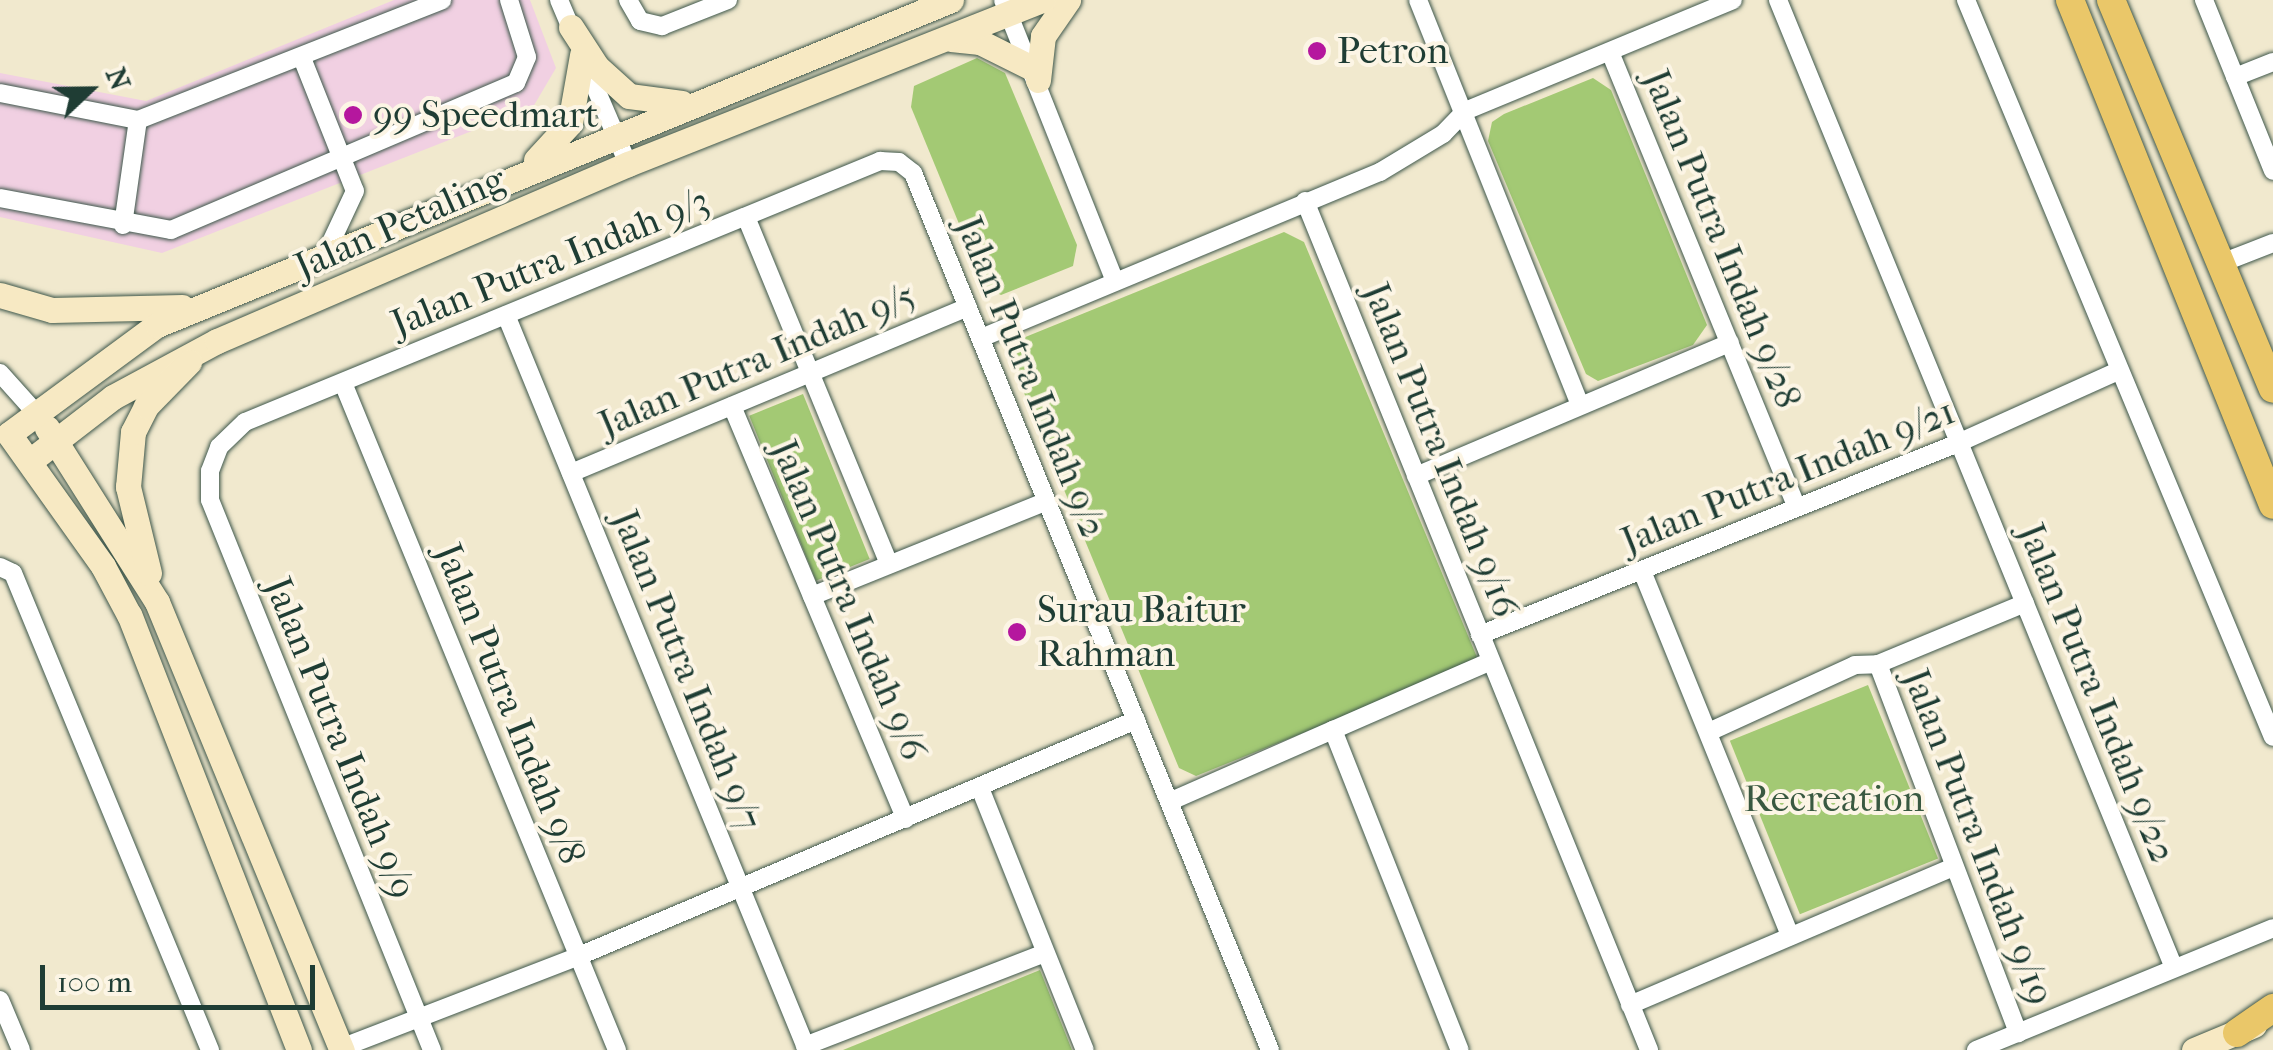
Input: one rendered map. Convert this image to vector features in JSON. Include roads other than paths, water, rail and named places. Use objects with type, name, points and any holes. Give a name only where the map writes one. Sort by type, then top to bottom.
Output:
[{"type":"main road","name":"Jalan Petaling","points":[[5,428],[35,412],[128,342],[204,305],[616,133],[951,0]]},
{"type":"main road","name":"Jalan Petaling","points":[[30,460],[161,366],[628,164],[949,39],[1006,7],[1043,0]]},
{"type":"main road","points":[[949,39],[980,42],[1036,75],[1043,36],[1068,0]]},
{"type":"main road","points":[[2070,0],[2273,504]]},
{"type":"main road","points":[[2111,0],[2273,389]]},
{"type":"main road","points":[[571,27],[597,67],[629,96],[692,103]]},
{"type":"main road","points":[[521,173],[570,123],[582,56]]},
{"type":"main road","points":[[0,295],[52,310],[204,305]]},
{"type":"main road","points":[[217,341],[167,382],[134,432],[128,487],[157,602],[341,1049]]},
{"type":"main road","points":[[35,412],[157,602]]},
{"type":"main road","points":[[5,428],[103,566],[128,615],[300,1050]]},
{"type":"main road","points":[[2246,439],[2273,484]]},
{"type":"main road","points":[[2236,1032],[2273,1008]]},
{"type":"main road","points":[[2194,1050],[2273,1018]]},
{"type":"street","points":[[0,92],[138,120],[442,0]]},
{"type":"street","points":[[0,198],[123,225],[171,230],[516,83],[527,57],[509,0]]},
{"type":"street","points":[[560,0],[628,164]]},
{"type":"street","points":[[628,0],[640,21],[662,26],[728,0]]},
{"type":"street","points":[[1418,0],[1580,405]]},
{"type":"street","points":[[981,338],[1415,153],[1465,111],[1733,0]]},
{"type":"street","name":"Jalan Putra Indah 9/22","points":[[1778,0],[2174,968]]},
{"type":"street","points":[[1966,0],[2273,736]]},
{"type":"street","points":[[2204,0],[2273,171]]},
{"type":"street","points":[[1006,7],[1115,281]]},
{"type":"street","name":"Jalan Putra Indah 9/28","points":[[1610,52],[1797,506]]},
{"type":"street","points":[[302,58],[343,158],[353,207],[326,253]]},
{"type":"street","points":[[2234,77],[2273,62]]},
{"type":"street","points":[[123,225],[138,120]]},
{"type":"street","name":"Jalan Putra Indah 9/3","points":[[218,447],[245,422],[880,161],[898,162],[913,172]]},
{"type":"street","name":"Jalan Putra Indah 9/2","points":[[913,172],[1270,1050]]},
{"type":"street","name":"Jalan Putra Indah 9/16","points":[[1305,201],[1649,1050]]},
{"type":"street","points":[[746,217],[889,564]]},
{"type":"street","points":[[2219,264],[2273,243]]},
{"type":"street","name":"Jalan Putra Indah 9/5","points":[[572,473],[968,307]]},
{"type":"street","name":"Jalan Putra Indah 9/7","points":[[506,315],[806,1048]]},
{"type":"street","points":[[1416,476],[1730,343]]},
{"type":"street","name":"Jalan Putra Indah 9/21","points":[[1480,636],[1958,443],[2118,371]]},
{"type":"street","points":[[0,373],[35,412]]},
{"type":"street","name":"Jalan Putra Indah 9/8","points":[[343,383],[618,1050]]},
{"type":"street","name":"Jalan Putra Indah 9/6","points":[[732,406],[906,819]]},
{"type":"street","name":"Jalan Putra Indah 9/9","points":[[218,447],[210,470],[210,500],[432,1050]]},
{"type":"street","points":[[812,596],[1045,502]]},
{"type":"street","points":[[0,567],[13,573],[210,1050]]},
{"type":"street","points":[[1642,571],[1790,936]]},
{"type":"street","points":[[1710,731],[1855,665],[1878,664],[2026,603]]},
{"type":"street","points":[[1171,801],[1491,662]]},
{"type":"street","name":"Jalan Putra Indah 9/19","points":[[1878,664],[1951,868],[2018,1033]]},
{"type":"street","points":[[341,1049],[578,956],[1136,720]]},
{"type":"street","points":[[1333,730],[1460,1050]]},
{"type":"street","points":[[980,788],[1085,1050]]},
{"type":"street","points":[[1630,1004],[1951,868]]},
{"type":"street","points":[[1976,1050],[2273,928]]},
{"type":"street","points":[[806,1048],[1045,953]]},
{"type":"street","points":[[0,1000],[21,1050]]},
{"type":"place","name":"Petron","points":[[1317,51]]},
{"type":"place","name":"99 Speedmart","points":[[353,115]]},
{"type":"place","name":"Surau Baitur Rahman","points":[[1017,632]]},
{"type":"park label","name":"Recreation","points":[[1834,799]]}]
